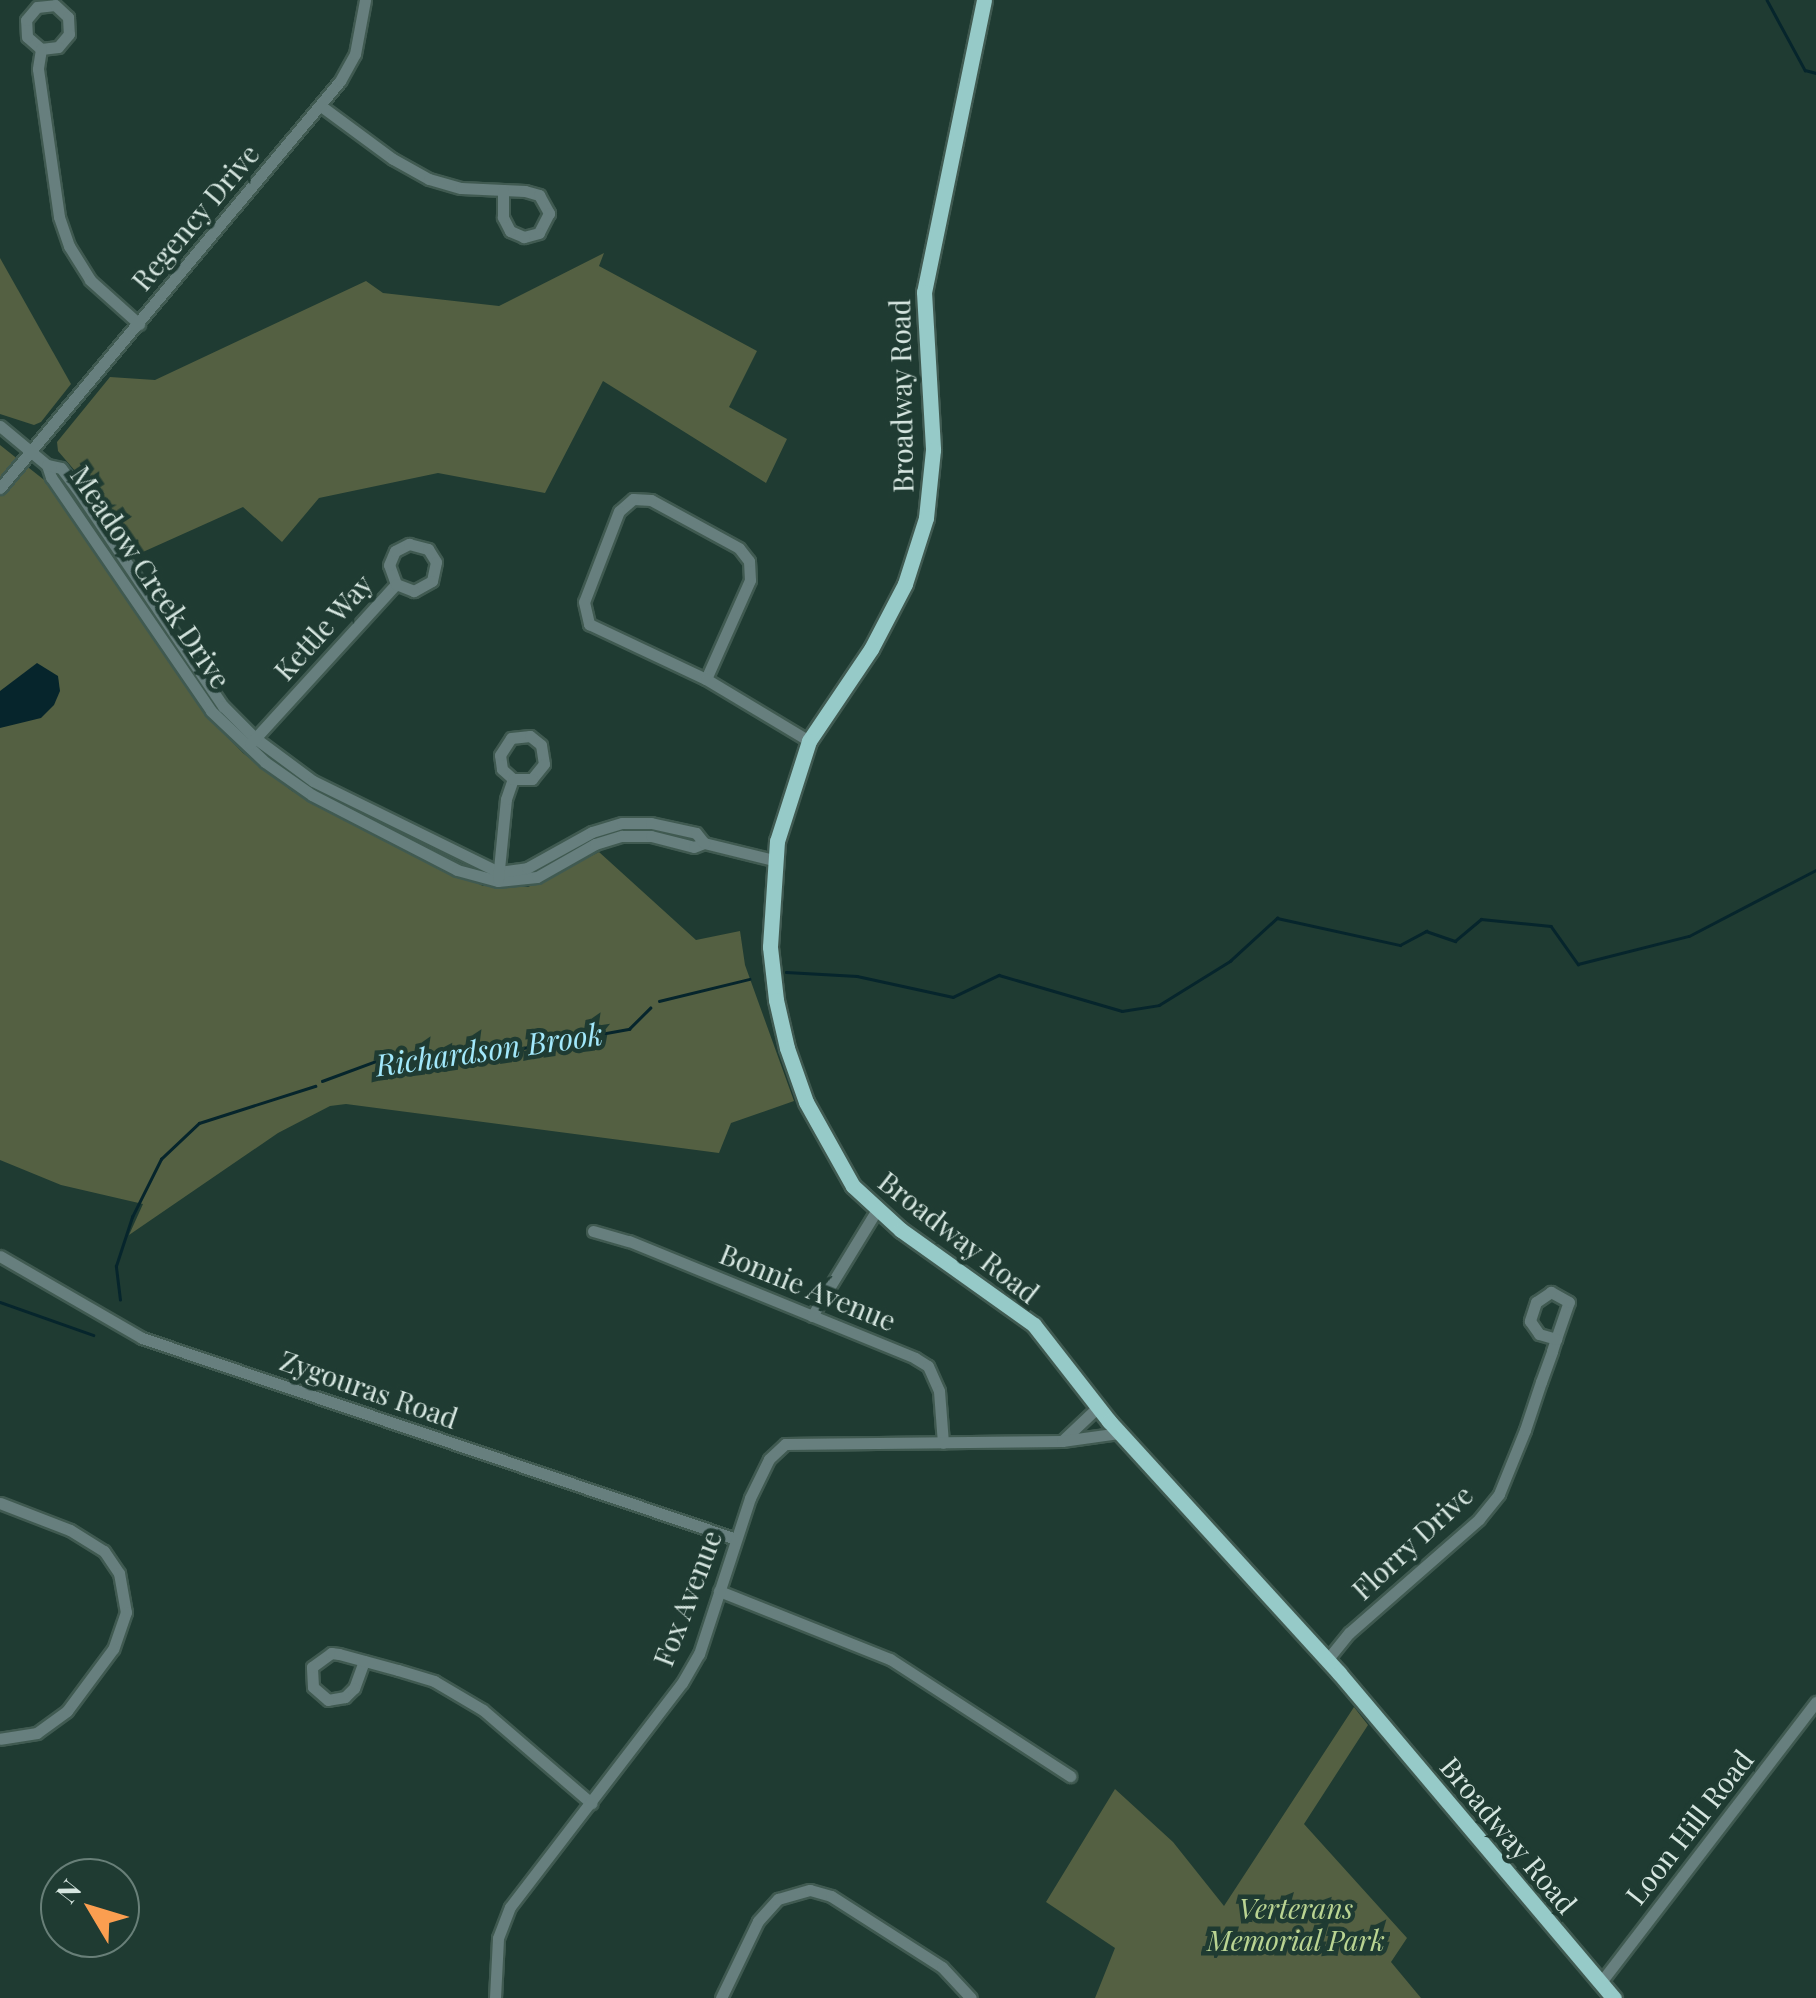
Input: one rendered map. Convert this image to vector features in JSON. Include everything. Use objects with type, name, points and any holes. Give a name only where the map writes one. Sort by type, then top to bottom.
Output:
[{"type":"main road","name":"Broadway Road","points":[[984,0],[924,292],[932,450],[926,518],[899,596],[871,649],[810,741],[788,793],[774,860],[770,947],[787,1048],[806,1102],[833,1156],[876,1211],[1034,1326],[1120,1432],[1327,1660],[1614,1998]]},
{"type":"street","name":"Regency Drive","points":[[0,488],[320,106],[351,64],[365,0]]},
{"type":"street","points":[[54,5],[68,16],[69,34],[58,47],[41,49],[27,38],[26,20],[37,6],[54,5]]},
{"type":"street","points":[[41,49],[38,78],[64,234],[90,280],[139,324]]},
{"type":"street","points":[[320,106],[394,160],[429,179],[461,188],[503,190],[532,192],[544,200],[548,220],[540,233],[524,238],[510,231],[503,216],[503,190]]},
{"type":"street","name":"Meadow Creek Drive","points":[[0,426],[47,465],[60,468],[77,489],[138,594],[251,742],[364,814],[499,876]]},
{"type":"street","points":[[706,679],[750,580],[749,561],[739,548],[666,508],[643,498],[633,499],[619,510],[584,602],[584,617],[595,630],[706,679],[810,741]]},
{"type":"street","name":"Kettle Way","points":[[409,544],[428,549],[436,562],[432,582],[414,591],[396,584],[389,570],[396,551],[409,544]]},
{"type":"street","name":"Kettle Way","points":[[251,742],[396,584]]},
{"type":"street","points":[[530,736],[542,745],[544,764],[532,779],[513,779],[502,769],[501,750],[511,738],[530,736]]},
{"type":"street","points":[[513,779],[506,799],[499,876],[574,850],[606,826],[636,822],[696,833],[704,843],[774,860]]},
{"type":"street","points":[[812,1316],[876,1211]]},
{"type":"street","name":"Bonnie Avenue","points":[[593,1231],[630,1241],[928,1366],[939,1391],[944,1443]]},
{"type":"street","name":"Zygouras Road","points":[[0,1256],[142,1338],[736,1539]]},
{"type":"street","name":"Florry Drive","points":[[1327,1660],[1349,1634],[1490,1507],[1508,1476],[1556,1338]]},
{"type":"street","points":[[1062,1442],[1099,1406]]},
{"type":"street","name":"Fox Avenue","points":[[494,1998],[498,1938],[510,1906],[682,1683],[698,1654],[736,1539],[769,1459],[785,1444],[1062,1442],[1120,1432]]},
{"type":"street","points":[[0,1503],[70,1530],[104,1551],[119,1572],[126,1612],[112,1649],[67,1711],[37,1732],[0,1739]]},
{"type":"street","points":[[719,1590],[890,1660],[1070,1776]]},
{"type":"street","points":[[364,1661],[354,1688],[345,1697],[328,1700],[312,1688],[312,1668],[323,1656],[339,1654],[364,1661],[434,1681],[468,1699],[592,1802]]},
{"type":"street","name":"Loon Hill Road","points":[[1600,1982],[1816,1702]]},
{"type":"street","points":[[721,1998],[758,1921],[778,1898],[810,1890],[832,1896],[942,1967],[971,1996]]},
{"type":"green space","points":[[604,253],[599,266],[757,351],[729,407],[787,439],[766,483],[603,381],[545,493],[438,473],[319,498],[282,542],[243,507],[134,556],[88,486],[58,451],[57,442],[110,377],[155,380],[366,281],[383,293],[499,306]]},
{"type":"green space","points":[[0,258],[71,384],[41,422],[34,425],[0,414]]},
{"type":"green space","points":[[0,445],[48,483],[70,511],[203,712],[243,753],[292,791],[483,886],[528,887],[599,852],[696,940],[740,931],[745,965],[794,1101],[731,1123],[719,1153],[346,1104],[330,1106],[278,1133],[129,1235],[143,1204],[61,1185],[0,1160]]},
{"type":"green space","name":"Verterans Memorial Park","points":[[1354,1707],[1368,1725],[1304,1824],[1407,1938],[1391,1962],[1421,1998],[1095,1998],[1115,1948],[1046,1902],[1115,1789],[1173,1842],[1224,1906]]},
{"type":"water","points":[[37,663],[58,676],[60,691],[54,705],[41,718],[0,728],[0,691]]},
{"type":"waterway","points":[[1767,0],[1805,70],[1816,73]]},
{"type":"waterway","name":"Richardson Brook","points":[[786,972],[857,976],[953,997],[999,975],[1122,1011],[1159,1005],[1230,961],[1277,918],[1400,945],[1426,931],[1455,941],[1481,919],[1551,926],[1578,964],[1689,936],[1816,870]]},
{"type":"waterway","name":"Richardson Brook","points":[[659,1001],[749,979]]},
{"type":"waterway","name":"Richardson Brook","points":[[322,1081],[387,1057],[523,1048],[629,1029],[650,1008]]},
{"type":"waterway","name":"Richardson Brook","points":[[120,1300],[116,1266],[132,1217],[161,1159],[199,1123],[315,1086]]},
{"type":"waterway","name":"Richardson Brook","points":[[0,1302],[93,1335]]}]
